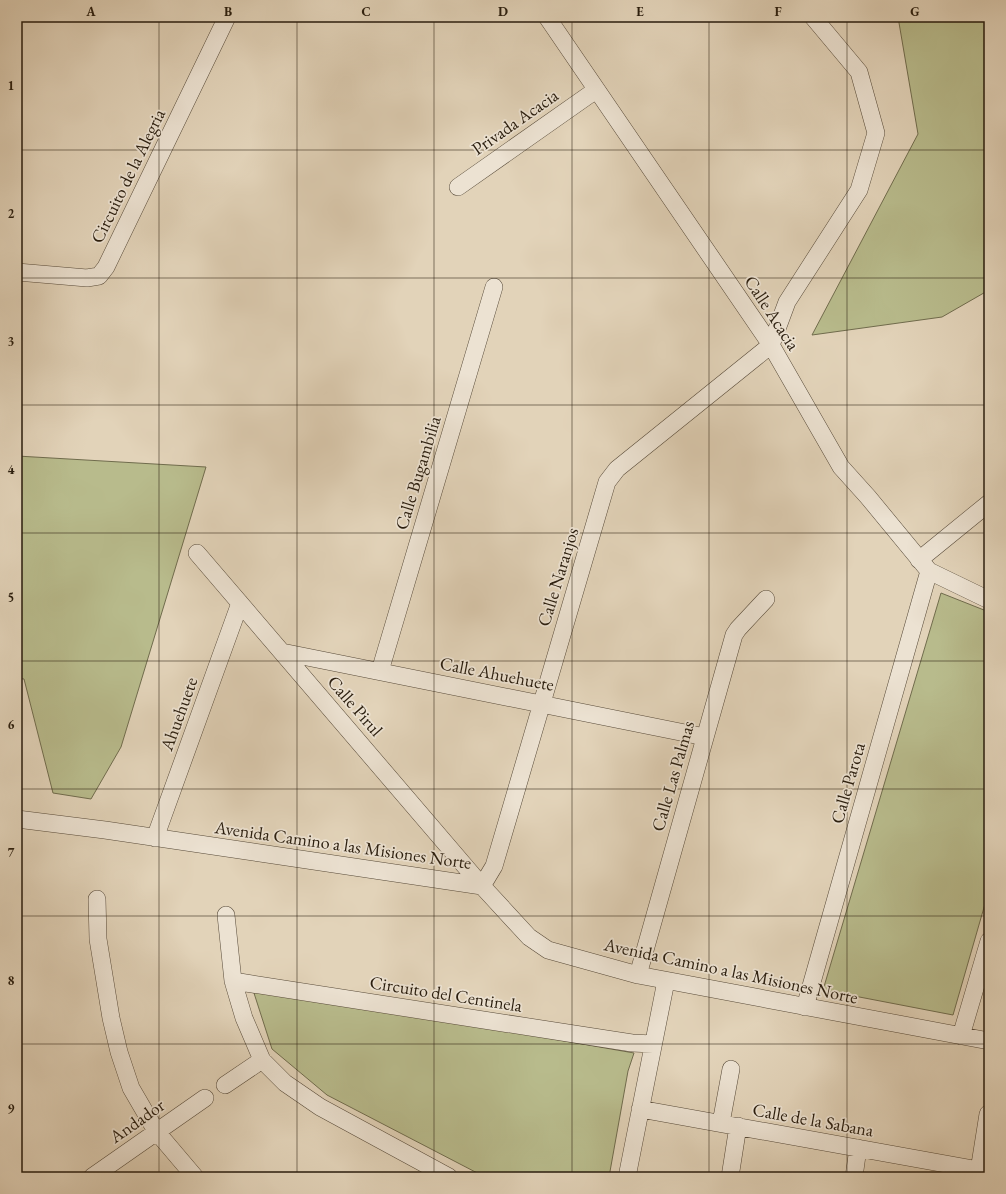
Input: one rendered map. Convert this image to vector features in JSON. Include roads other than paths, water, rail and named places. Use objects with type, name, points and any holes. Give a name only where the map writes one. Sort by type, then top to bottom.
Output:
[{"type":"street","name":"Circuito de la Alegria","points":[[17,272],[88,278],[99,276],[106,267],[227,17]]},
{"type":"street","name":"Calle Acacia","points":[[547,17],[771,345],[840,467],[868,497],[924,566],[989,600]]},
{"type":"street","points":[[771,345],[787,302],[859,190],[876,134],[859,72],[813,17]]},
{"type":"street","name":"Privada Acacia","points":[[458,187],[596,90]]},
{"type":"street","name":"Calle Bugambilia","points":[[380,671],[494,287]]},
{"type":"street","name":"Calle Naranjos","points":[[482,886],[494,866],[607,482],[616,469],[771,345]]},
{"type":"street","points":[[924,566],[989,503]]},
{"type":"street","name":"Calle Pirul","points":[[197,552],[482,886]]},
{"type":"street","name":"Calle Parota","points":[[805,1007],[924,566]]},
{"type":"street","name":"Calle Las Palmas","points":[[638,975],[734,634],[766,599]]},
{"type":"street","name":"Ahuehuete","points":[[155,838],[240,602]]},
{"type":"street","name":"Calle Ahuehuete","points":[[282,652],[705,737]]},
{"type":"street","name":"Avenida Camino a las Misiones Norte","points":[[17,819],[105,830],[482,886],[529,937],[548,950],[638,975],[666,981],[989,1041]]},
{"type":"street","points":[[97,899],[98,939],[111,1018],[119,1052],[131,1088],[156,1131],[195,1177]]},
{"type":"street","points":[[226,915],[233,981],[244,1018],[262,1060],[285,1083],[320,1107],[449,1177]]},
{"type":"street","points":[[961,1036],[989,941]]},
{"type":"street","name":"Circuito del Centinela","points":[[233,981],[632,1043],[653,1044]]},
{"type":"street","points":[[627,1177],[666,981]]},
{"type":"street","points":[[225,1085],[262,1060]]},
{"type":"street","points":[[730,1177],[731,1069]]},
{"type":"street","name":"Andador","points":[[92,1177],[204,1098]]},
{"type":"street","name":"Calle de la Sabana","points":[[640,1108],[858,1148],[979,1174]]},
{"type":"street","points":[[979,1174],[988,1114]]},
{"type":"street","points":[[854,1177],[858,1148]]}]
